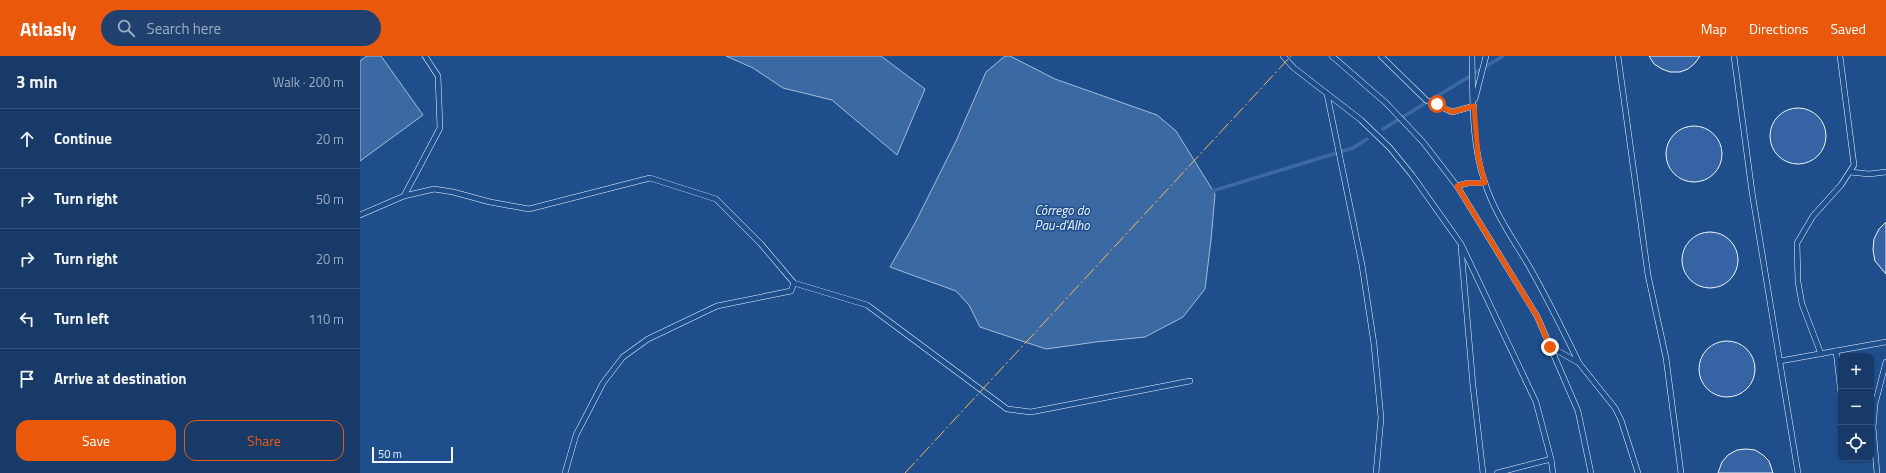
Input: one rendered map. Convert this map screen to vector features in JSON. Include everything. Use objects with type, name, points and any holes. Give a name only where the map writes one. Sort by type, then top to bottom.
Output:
[{"type":"lane","points":[[404,196],[440,128],[438,76],[425,56]]},
{"type":"lane","points":[[1283,56],[1294,68],[1361,120],[1390,148],[1412,175],[1461,244],[1536,402],[1551,459],[1553,473]]},
{"type":"lane","points":[[1332,56],[1406,124],[1423,142],[1457,186],[1537,316],[1578,411],[1590,473]]},
{"type":"lane","points":[[1381,56],[1426,100],[1452,112],[1474,106]]},
{"type":"lane","points":[[1472,56],[1478,156],[1485,183],[1498,212],[1549,302],[1579,363],[1615,408],[1622,420],[1638,473]]},
{"type":"lane","points":[[1618,56],[1648,275],[1666,358],[1681,473]]},
{"type":"lane","points":[[1734,56],[1752,192],[1798,473]]},
{"type":"lane","points":[[1821,354],[1802,304],[1798,282],[1797,243],[1813,216],[1842,185],[1854,165],[1840,56]]},
{"type":"lane","points":[[1474,106],[1485,58]]},
{"type":"lane","points":[[1327,94],[1362,265],[1374,344],[1381,418],[1376,473]]},
{"type":"lane","points":[[1850,172],[1869,174],[1886,172]]},
{"type":"lane","points":[[360,215],[404,196],[434,189],[529,209],[650,178],[716,199],[761,244],[794,283],[867,305],[1007,409],[1031,412],[1190,381]]},
{"type":"lane","points":[[1457,186],[1468,183],[1485,183]]},
{"type":"lane","points":[[1461,244],[1473,386],[1484,473]]},
{"type":"lane","points":[[565,473],[579,429],[602,383],[623,357],[648,339],[717,306],[791,291],[794,283]]},
{"type":"lane","points":[[1780,361],[1886,342]]},
{"type":"lane","points":[[1550,347],[1579,363]]},
{"type":"lane","points":[[1836,351],[1840,389]]},
{"type":"lane","points":[[1872,425],[1875,404],[1886,362]]},
{"type":"lane","points":[[1874,445],[1877,473]]},
{"type":"lane","points":[[1497,473],[1551,459]]},
{"type":"water","points":[[367,56],[381,56],[423,115],[360,161],[360,61]]},
{"type":"water","points":[[726,56],[881,56],[925,89],[897,155],[832,100],[783,88],[753,68]]},
{"type":"water","name":"Córrego do Pau-d'Alho","points":[[1005,56],[1010,56],[1055,79],[1157,115],[1176,131],[1215,194],[1205,289],[1183,317],[1145,337],[1046,349],[980,327],[969,305],[956,291],[890,267],[914,225],[956,141],[986,72]]},
{"type":"building","points":[[1649,56],[1700,56],[1688,69],[1680,72],[1670,72],[1654,64]]},
{"type":"building","points":[[1798,108],[1809,110],[1818,116],[1824,125],[1826,136],[1824,147],[1818,156],[1809,162],[1798,164],[1787,162],[1778,156],[1772,147],[1770,136],[1772,125],[1778,116],[1787,110]]},
{"type":"building","points":[[1694,126],[1705,128],[1714,134],[1720,143],[1722,154],[1720,165],[1714,174],[1705,180],[1694,182],[1683,180],[1674,174],[1668,165],[1666,154],[1668,143],[1674,134],[1683,128]]},
{"type":"building","points":[[1886,222],[1886,274],[1875,261],[1873,250],[1874,239],[1879,229]]},
{"type":"building","points":[[1710,232],[1721,234],[1730,240],[1736,249],[1738,260],[1736,271],[1730,280],[1721,286],[1710,288],[1699,286],[1690,280],[1684,271],[1682,260],[1684,249],[1690,240],[1699,234]]},
{"type":"building","points":[[1727,341],[1738,343],[1747,349],[1753,358],[1755,369],[1753,380],[1747,389],[1738,395],[1727,397],[1716,395],[1707,389],[1701,380],[1699,369],[1701,358],[1707,349],[1716,343]]},
{"type":"building","points":[[1737,450],[1755,450],[1763,455],[1769,461],[1773,473],[1718,473],[1722,462],[1728,455]]},
{"type":"waterway","points":[[1383,129],[1503,56]]},
{"type":"waterway","points":[[1209,192],[1353,148],[1367,139]]},
{"type":"power","points":[[905,473],[1291,56]]},
{"type":"route","points":[[1437,104],[1452,112],[1464,110],[1474,106],[1478,156],[1485,183],[1468,183],[1457,186],[1537,316],[1550,347]]}]
